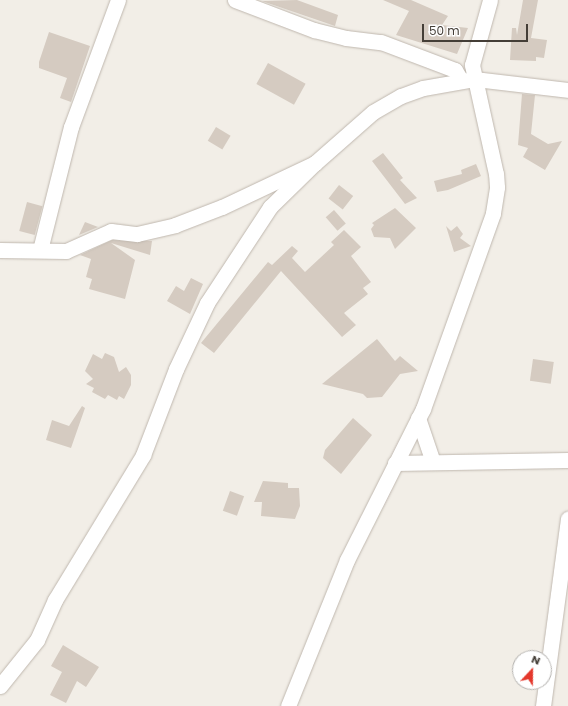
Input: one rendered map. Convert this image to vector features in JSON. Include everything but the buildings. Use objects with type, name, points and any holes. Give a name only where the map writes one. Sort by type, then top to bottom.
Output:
[{"type":"street","points":[[40,250],[71,128],[118,0]]},
{"type":"street","points":[[236,0],[314,30],[346,38],[382,42],[455,70],[468,80]]},
{"type":"street","points":[[288,706],[344,568],[418,418],[493,213],[497,187],[496,174],[468,80],[490,0]]},
{"type":"street","points":[[0,686],[37,640],[55,600],[143,455],[176,369],[207,303],[270,207],[314,163],[373,112],[387,103],[423,88],[468,80],[568,90]]},
{"type":"street","points":[[0,250],[66,251],[111,231],[137,234],[174,225],[222,207],[314,163]]},
{"type":"street","points":[[418,418],[433,462]]},
{"type":"street","points":[[396,464],[568,460]]},
{"type":"street","points":[[543,706],[568,519]]}]
